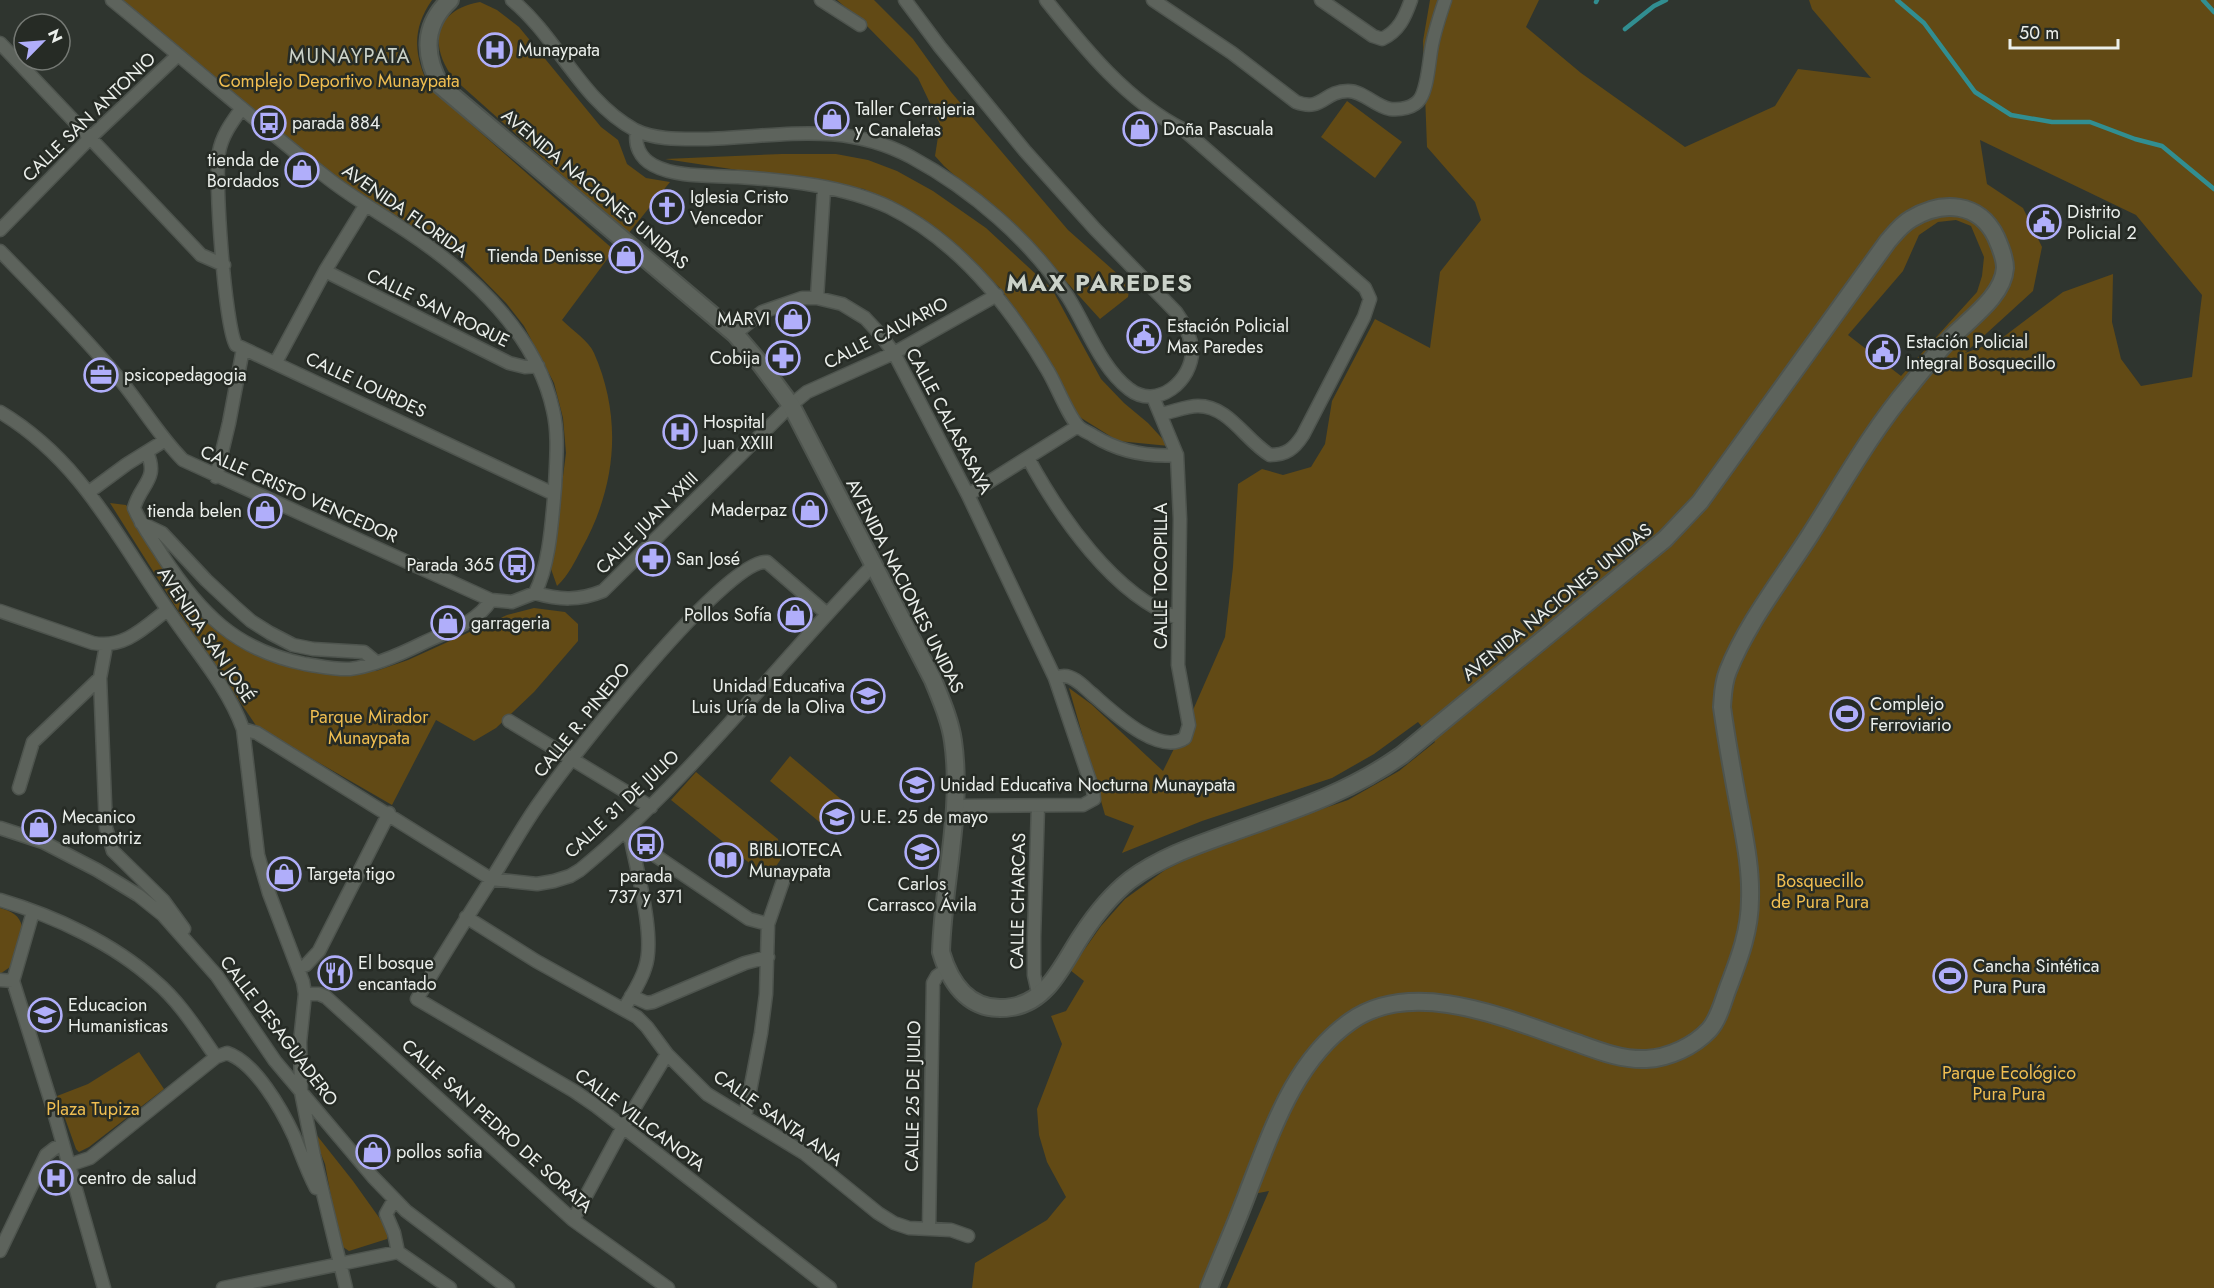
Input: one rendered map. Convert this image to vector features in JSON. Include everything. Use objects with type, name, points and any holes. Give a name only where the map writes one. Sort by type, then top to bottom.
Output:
[{"type":"street","name":"AVENIDA FLORIDA","points":[[112,0],[326,177],[450,264],[485,294],[508,318],[538,366],[548,388],[554,412],[557,442],[554,494],[543,577],[535,593]]},
{"type":"street","name":"AVENIDA NACIONES UNIDAS","points":[[450,0],[438,11],[430,28],[428,49],[432,71],[441,86],[735,334],[791,405],[875,563],[933,680],[946,713],[953,740],[957,791],[941,952],[946,970],[958,989],[975,1003],[990,1007],[1010,1008],[1029,1003],[1039,997],[1050,986],[1083,933],[1107,902],[1128,882],[1165,858],[1334,795],[1373,774],[1402,754],[1648,555],[1700,502],[1888,241],[1911,219],[1931,209],[1953,206],[1967,209],[1980,216],[1993,231],[2001,249],[2005,267],[1999,285],[1991,297],[1947,341],[1890,411],[1757,617],[1728,671],[1723,687],[1722,707],[1749,863],[1750,900],[1744,945],[1719,1014],[1710,1029],[1673,1054],[1647,1059],[1611,1055],[1497,1014],[1459,1006],[1422,1002],[1379,1007],[1365,1013],[1330,1040],[1312,1059],[1293,1086],[1269,1136],[1209,1288]]},
{"type":"street","points":[[512,0],[525,10],[607,110],[637,131],[654,136],[680,139],[832,133],[864,138],[910,156],[948,179],[992,214],[1032,252],[1056,279],[1118,379],[1130,391],[1153,396],[1166,393],[1177,386],[1189,371],[1192,351],[1185,324],[1088,222],[1025,151],[940,47],[905,0]]},
{"type":"street","points":[[821,0],[860,25]]},
{"type":"street","points":[[1046,0],[1078,40],[1125,89],[1165,120],[1184,130],[1365,288],[1369,295],[1370,306],[1339,366],[1303,435],[1287,453],[1270,455],[1261,450],[1224,414],[1214,408],[1196,406],[1161,414]]},
{"type":"street","points":[[1153,0],[1232,52],[1296,102],[1307,106],[1315,105],[1330,96],[1348,91],[1389,109],[1400,109],[1409,108],[1419,102],[1423,94],[1444,0]]},
{"type":"street","points":[[1321,0],[1372,36],[1382,39],[1392,34],[1402,23],[1412,0]]},
{"type":"street","points":[[0,43],[201,255],[224,266]]},
{"type":"street","name":"CALLE SAN ANTONIO","points":[[0,230],[90,138],[178,55]]},
{"type":"street","points":[[216,477],[243,349],[233,339],[230,326],[218,192],[218,154],[226,130],[242,108]]},
{"type":"street","points":[[637,131],[637,146],[641,155],[652,165],[676,172],[744,177],[853,194],[887,206],[914,221],[945,245],[998,295],[1048,371],[1078,426],[1106,443],[1131,453],[1177,455]]},
{"type":"street","points":[[817,298],[824,188]]},
{"type":"street","points":[[276,362],[325,271],[365,206]]},
{"type":"street","name":"CALLE CRISTO VENCEDOR","points":[[0,251],[81,334],[143,409],[164,441],[183,460],[216,477],[491,600]]},
{"type":"street","name":"CALLE SAN ROQUE","points":[[325,271],[509,363],[525,367],[538,366]]},
{"type":"street","name":"CALLE CALVARIO","points":[[791,405],[807,392],[894,353],[998,295]]},
{"type":"street","name":"CALLE CALASASAYA","points":[[735,334],[762,312],[802,298],[817,298],[842,304],[866,318],[894,353],[968,495],[1055,678],[1094,790],[1094,800],[1083,805],[1038,806]]},
{"type":"street","name":"CALLE LOURDES","points":[[243,349],[276,362],[554,494]]},
{"type":"street","name":"CALLE TOCOPILLA","points":[[1055,678],[1063,675],[1077,681],[1126,723],[1150,737],[1165,742],[1180,741],[1185,738],[1189,725],[1178,665],[1180,519],[1177,455],[1153,396]]},
{"type":"street","name":"CALLE JUAN XXIII","points":[[535,593],[567,600],[587,598],[603,591],[791,405]]},
{"type":"street","points":[[0,412],[46,444],[89,492],[164,441]]},
{"type":"street","points":[[968,495],[1078,426]]},
{"type":"street","points":[[147,452],[152,463],[152,471],[134,508],[140,523],[180,582],[207,615],[243,643],[279,659],[350,669],[376,662],[446,634],[477,616],[486,609],[491,600],[512,602],[535,593]]},
{"type":"street","points":[[1028,458],[1047,493],[1071,527],[1100,561],[1131,591],[1158,611],[1178,618]]},
{"type":"street","name":"AVENIDA SAN JOSÉ","points":[[89,492],[231,701],[243,729],[258,855],[305,994],[300,1042],[301,1092],[338,1263],[346,1288]]},
{"type":"street","points":[[140,523],[162,533],[234,606],[251,621],[270,633],[293,645],[313,649],[364,652],[376,662]]},
{"type":"street","name":"CALLE R. PINEDO","points":[[417,999],[540,801],[570,760],[683,627],[716,592],[754,563],[767,561],[826,613]]},
{"type":"street","name":"CALLE 31 DE JULIO","points":[[243,729],[257,733],[491,879],[537,884],[554,881],[570,876],[627,836],[826,613],[875,563]]},
{"type":"street","points":[[0,611],[106,646],[127,639],[168,610]]},
{"type":"street","points":[[106,646],[100,678],[106,828],[113,851],[163,900],[217,976]]},
{"type":"street","points":[[19,788],[33,742],[100,678]]},
{"type":"street","points":[[509,721],[651,807]]},
{"type":"street","points":[[956,806],[1038,806]]},
{"type":"street","name":"CALLE CHARCAS","points":[[1038,806],[1034,975],[1039,997]]},
{"type":"street","points":[[298,968],[306,965],[319,951],[388,813]]},
{"type":"street","name":"CALLE DESAGUADERO","points":[[0,828],[43,842],[97,870],[138,895],[163,915],[217,976],[275,1061],[394,1200],[508,1288]]},
{"type":"street","points":[[627,836],[749,919],[768,924]]},
{"type":"street","points":[[624,1009],[645,968],[648,951],[647,925],[627,836]]},
{"type":"street","points":[[745,1117],[766,994],[768,924],[783,881]]},
{"type":"street","points":[[0,900],[84,934],[134,964],[156,981],[192,1023],[216,1057]]},
{"type":"street","points":[[33,912],[6,981],[63,1145],[104,1288]]},
{"type":"street","name":"CALLE SANTA ANA","points":[[466,917],[536,961],[624,1009],[647,1027],[667,1054],[707,1094],[804,1153],[878,1213],[894,1223],[909,1228],[951,1230],[968,1236]]},
{"type":"street","points":[[631,996],[647,1003],[653,1002],[745,963],[768,957]]},
{"type":"street","name":"CALLE 25 DE JULIO","points":[[929,1229],[933,983],[937,976],[946,970]]},
{"type":"street","name":"CALLE SAN PEDRO DE SORATA","points":[[305,994],[319,994],[332,1002],[573,1220],[668,1288]]},
{"type":"street","name":"CALLE VILLCANOTA","points":[[417,999],[574,1090],[830,1288]]},
{"type":"street","points":[[69,1164],[90,1158],[216,1057],[227,1053],[251,1070],[264,1087],[293,1134],[316,1188],[322,1188]]},
{"type":"street","points":[[573,1220],[623,1127],[667,1054]]},
{"type":"street","points":[[0,1251],[46,1155],[63,1145]]},
{"type":"street","points":[[394,1200],[386,1214],[394,1233],[398,1252],[450,1288]]},
{"type":"street","points":[[227,1288],[398,1252]]},
{"type":"green space","name":"Complejo Deportivo Munaypata","points":[[120,0],[432,0],[421,22],[417,44],[421,65],[430,88],[614,250],[562,320],[584,340],[594,353],[609,403],[612,452],[602,501],[593,525],[571,568],[557,586],[551,569],[566,453],[563,418],[554,383],[524,326],[506,303],[442,238],[392,220],[294,148]]},
{"type":"green space","points":[[837,0],[874,0],[913,39],[951,92],[1068,230],[1130,285],[1128,297],[1100,319],[1034,246],[944,166],[935,156],[940,124],[918,78],[866,25]]},
{"type":"green space","name":"Bosquecillo de Pura Pura","points":[[1430,0],[1539,0],[1526,27],[1581,73],[1685,147],[1775,106],[1798,69],[1871,78],[1812,9],[1809,0],[2214,0],[2214,1288],[1227,1288],[1269,1191],[1238,1197],[1202,1288],[972,1288],[975,1263],[1047,1220],[1066,1197],[1047,1162],[1039,1135],[1037,1109],[1062,1044],[1051,1016],[1066,1011],[1084,981],[1070,970],[1101,926],[1125,899],[1165,870],[1208,849],[1348,800],[1399,771],[1435,742],[1418,722],[1374,754],[1332,778],[1202,821],[1122,853],[1134,826],[1105,815],[1069,688],[1091,704],[1163,771],[1225,637],[1233,567],[1238,484],[1262,469],[1283,475],[1311,467],[1325,444],[1332,401],[1375,319],[1430,348],[1440,272],[1481,220],[1475,202],[1427,147],[1423,41]],"holes":[[[1980,140],[2136,215],[2202,295],[2192,377],[2141,386],[2121,359],[2112,322],[2113,274],[2063,292],[1998,341],[1965,353],[2033,291],[2042,247],[2023,208],[1987,184]],[[1956,220],[1971,226],[1984,257],[1977,292],[1901,376],[1848,335],[1903,271],[1919,235],[1938,222]]]},
{"type":"green space","name":"Complejo Deportivo Munaypata","points":[[480,2],[497,10],[519,27],[601,127],[618,140],[627,164],[646,178],[670,182],[628,234],[454,79],[441,54],[440,31],[445,21],[453,13],[465,6]]},
{"type":"green space","points":[[1347,101],[1402,142],[1375,178],[1321,137]]},
{"type":"green space","points":[[836,154],[868,160],[897,171],[933,191],[986,228],[1052,289],[1101,379],[1169,446],[1118,441],[1078,416],[1025,322],[999,287],[952,243],[903,210],[864,189],[665,159]]},
{"type":"green space","name":"Parque Mirador Munaypata","points":[[110,503],[126,505],[175,571],[227,623],[278,657],[332,669],[376,671],[408,660],[507,615],[534,608],[565,612],[578,624],[578,641],[534,692],[496,728],[474,741],[436,720],[392,805],[257,727],[177,609]]},
{"type":"green space","points":[[790,756],[849,806],[829,830],[770,781]]},
{"type":"green space","points":[[696,772],[778,839],[781,859],[768,878],[671,800]]},
{"type":"green space","points":[[0,908],[14,914],[22,927],[10,967],[0,974]]},
{"type":"green space","name":"Plaza Tupiza","points":[[139,1052],[164,1089],[89,1147],[79,1152],[57,1096],[88,1084]]},
{"type":"green space","points":[[315,1133],[388,1230],[387,1239],[349,1251],[340,1245],[325,1164],[316,1142]]},
{"type":"waterway","points":[[1625,29],[1654,6],[1666,0]]},
{"type":"waterway","points":[[1897,0],[1924,23],[1975,92],[2011,115],[2052,122],[2090,122],[2135,139],[2162,146],[2214,189]]},
{"type":"waterway","points":[[2203,0],[2214,12]]},
{"type":"place","name":"Munaypata","points":[[495,50]]},
{"type":"place","name":"Taller Cerrajeria y Canaletas","points":[[832,119]]},
{"type":"place","name":"parada 884","points":[[269,123]]},
{"type":"place","name":"Doña Pascuala","points":[[1140,129]]},
{"type":"place","name":"tienda de Bordados","points":[[302,170]]},
{"type":"place","name":"Iglesia Cristo Vencedor","points":[[667,207]]},
{"type":"place","name":"Distrito Policial 2","points":[[2044,222]]},
{"type":"place","name":"Tienda Denisse","points":[[626,256]]},
{"type":"place","name":"MARVI","points":[[793,319]]},
{"type":"place","name":"Estación Policial Max Paredes","points":[[1144,336]]},
{"type":"place","name":"Estación Policial Integral Bosquecillo","points":[[1883,352]]},
{"type":"place","name":"Cobija","points":[[783,358]]},
{"type":"place","name":"psicopedagogia","points":[[101,375]]},
{"type":"place","name":"Hospital Juan XXIII","points":[[680,432]]},
{"type":"place","name":"Maderpaz","points":[[810,510]]},
{"type":"place","name":"tienda belen","points":[[265,511]]},
{"type":"place","name":"San José","points":[[653,559]]},
{"type":"place","name":"Parada 365","points":[[517,565]]},
{"type":"place","name":"Pollos Sofía","points":[[795,615]]},
{"type":"place","name":"garrageria","points":[[448,623]]},
{"type":"place","name":"Unidad Educativa Luis Uría de la Oliva","points":[[868,696]]},
{"type":"place","name":"Complejo Ferroviario","points":[[1847,714]]},
{"type":"place","name":"Unidad Educativa Nocturna Munaypata","points":[[917,785]]},
{"type":"place","name":"U.E. 25 de mayo","points":[[837,817]]},
{"type":"place","name":"Mecanico automotriz","points":[[39,827]]},
{"type":"place","name":"parada 737 y 371","points":[[646,844]]},
{"type":"place","name":"Carlos Carrasco Ávila","points":[[922,852]]},
{"type":"place","name":"BIBLIOTECA Munaypata","points":[[726,860]]},
{"type":"place","name":"Targeta tigo","points":[[284,874]]},
{"type":"place","name":"El bosque encantado","points":[[335,973]]},
{"type":"place","name":"Cancha Sintética Pura Pura","points":[[1950,976]]},
{"type":"place","name":"Educacion Humanisticas","points":[[45,1015]]},
{"type":"place","name":"pollos sofia","points":[[373,1152]]},
{"type":"place","name":"centro de salud","points":[[56,1178]]},
{"type":"district","name":"MUNAYPATA","points":[[350,56]]},
{"type":"district","name":"MAX PAREDES","points":[[1100,283]]},
{"type":"park label","name":"Parque Ecológico Pura Pura","points":[[2009,1083]]}]
